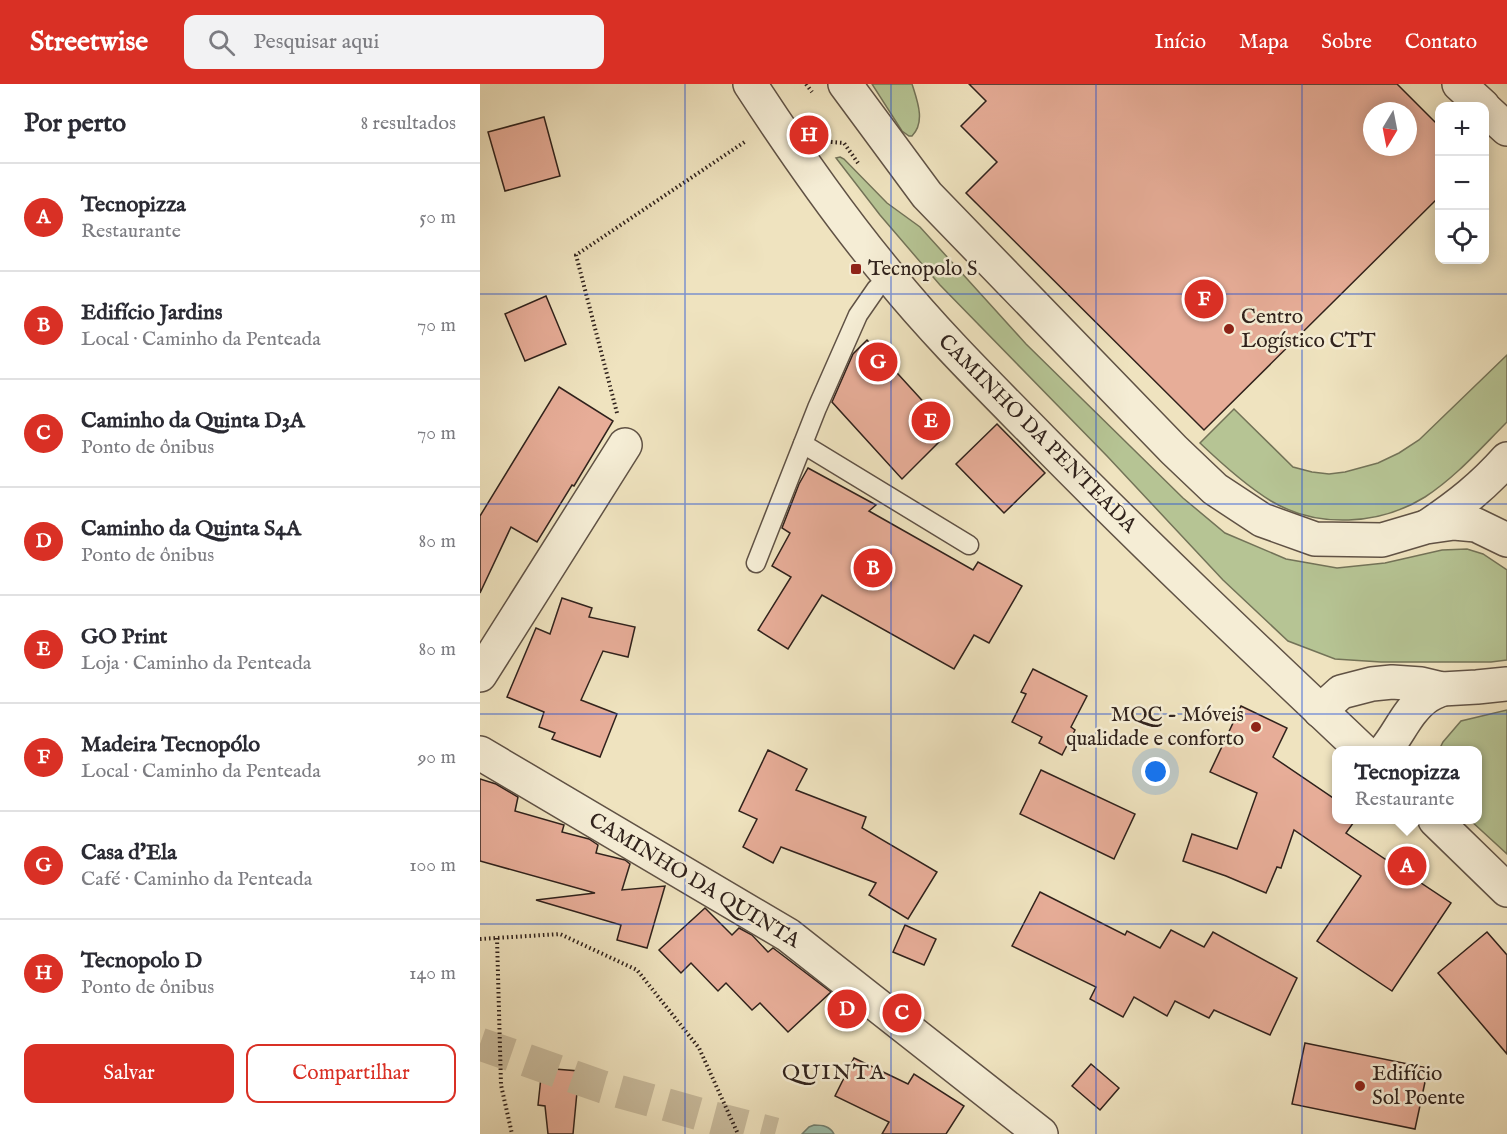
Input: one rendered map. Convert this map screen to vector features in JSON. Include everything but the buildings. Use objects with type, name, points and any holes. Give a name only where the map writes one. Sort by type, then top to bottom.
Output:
[{"type":"street","name":"CAMINHO DA PENTEADA","points":[[750,84],[800,160],[889,277],[950,347],[1086,486],[1358,746]]},
{"type":"street","points":[[1459,84],[1479,102]]},
{"type":"street","points":[[847,86],[927,195],[1165,442],[1215,489],[1262,520],[1315,540],[1382,540],[1426,526],[1454,523],[1476,525],[1507,540]]},
{"type":"street","points":[[1489,112],[1507,129]]},
{"type":"street","points":[[480,675],[625,445]]},
{"type":"street","points":[[1426,526],[1458,506],[1489,479],[1507,459]]},
{"type":"street","points":[[1320,711],[1341,692],[1372,684],[1392,682],[1420,684],[1442,689],[1507,684]]},
{"type":"street","points":[[1389,746],[1409,714],[1425,698],[1442,689]]},
{"type":"street","name":"CAMINHO DA QUINTA","points":[[480,753],[788,935],[1041,1134]]},
{"type":"street","points":[[1440,824],[1507,890]]},
{"type":"lane","points":[[756,562],[817,408],[858,315],[876,290],[889,277]]},
{"type":"lane","points":[[803,444],[969,545]]},
{"type":"path","points":[[625,445],[576,255],[750,139]]},
{"type":"path","points":[[480,939],[560,934],[637,969],[699,1048],[738,1134]]},
{"type":"path","points":[[497,938],[501,1085],[512,1134]]},
{"type":"shaded area","points":[[872,84],[912,84],[918,104],[919,124],[912,136],[902,131]]},
{"type":"shaded area","points":[[840,157],[887,203],[920,227],[1026,344],[1183,498],[1225,533],[1286,559],[1337,568],[1385,563],[1442,550],[1467,549],[1483,554],[1507,570],[1507,660],[1381,662],[1335,659],[1288,641],[1223,580],[1107,456],[940,285],[880,215],[836,158]]},
{"type":"shaded area","points":[[1507,355],[1507,422],[1468,462],[1436,489],[1425,497],[1389,513],[1349,520],[1309,516],[1289,510],[1252,488],[1200,443],[1234,409],[1293,467],[1329,474],[1378,463],[1419,440]]},
{"type":"shaded area","points":[[1507,710],[1507,854],[1474,824],[1482,824],[1482,746],[1441,746],[1461,721]]},
{"type":"shaded area","points":[[814,1125],[826,1126],[834,1134],[802,1134]]},
{"type":"tunnel","points":[[480,1044],[603,1087],[775,1134]]},
{"type":"place","name":"Tecnopolo D","points":[[809,135]]},
{"type":"place","name":"Tecnopolo S","points":[[856,269]]},
{"type":"place","name":"Madeira Tecnopólo","points":[[1204,299]]},
{"type":"place","name":"Centro Logístico CTT","points":[[1229,329]]},
{"type":"place","name":"Casa d'Ela","points":[[878,362]]},
{"type":"place","name":"GO Print","points":[[931,421]]},
{"type":"place","name":"Edifício Jardins","points":[[873,568]]},
{"type":"place","name":"MQC - Móveis qualidade e conforto","points":[[1256,727]]},
{"type":"place","name":"Tecnopizza","points":[[1407,866]]},
{"type":"place","name":"Caminho da Quinta S4A","points":[[847,1009]]},
{"type":"place","name":"Caminho da Quinta D3A","points":[[902,1013]]},
{"type":"place","name":"Edifício Sol Poente","points":[[1360,1086]]},
{"type":"district","name":"QUINTA","points":[[834,1073]]}]
